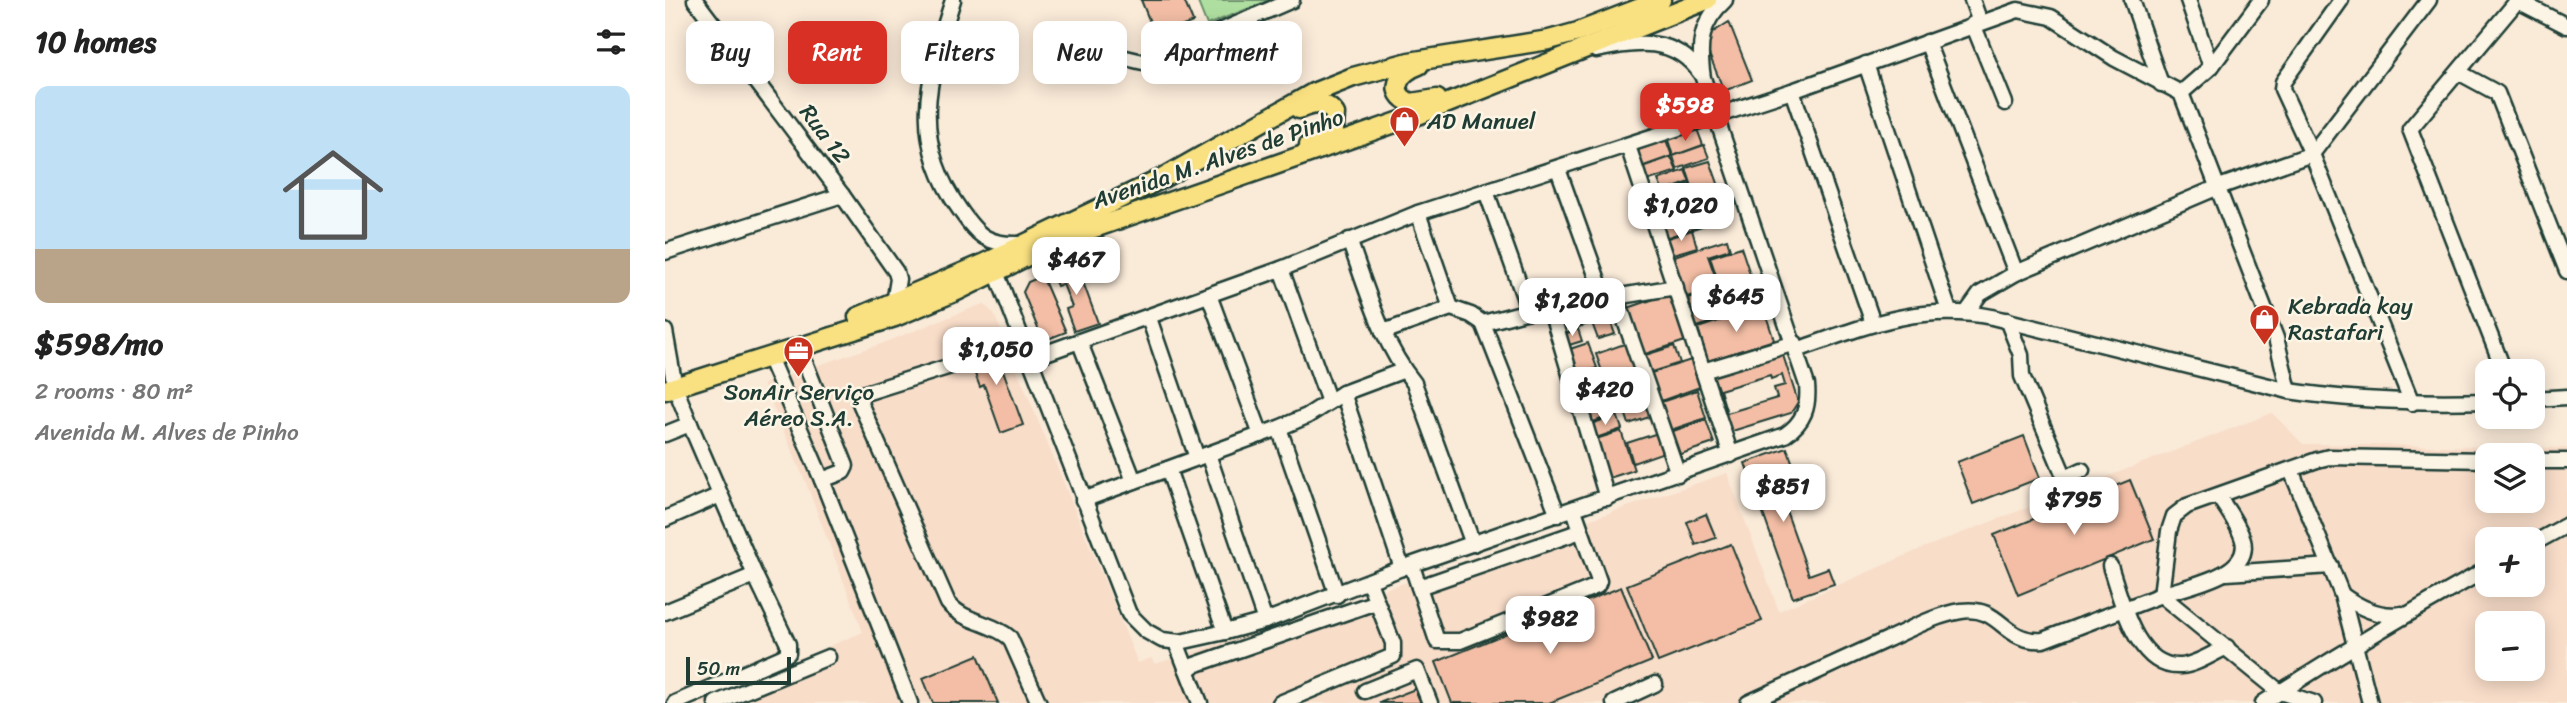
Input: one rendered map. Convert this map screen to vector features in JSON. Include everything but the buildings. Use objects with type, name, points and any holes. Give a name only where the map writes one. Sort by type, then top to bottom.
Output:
[{"type":"main road","name":"Avenida M. Alves de Pinho","points":[[670,383],[894,303],[1025,244],[1223,145],[1313,93],[1353,76],[1409,62],[1501,48],[1579,32],[1661,0]]},
{"type":"main road","name":"Avenida M. Alves de Pinho","points":[[670,383],[769,357],[895,317],[1060,240],[1418,115],[1707,0]]},
{"type":"main road","points":[[1501,48],[1414,66],[1398,80],[1398,94],[1411,103],[1421,103],[1513,78]]},
{"type":"main road","points":[[1223,145],[1310,105],[1321,103],[1330,106],[1335,114],[1334,129],[1320,141],[1232,180]]},
{"type":"street","name":"Rua 12","points":[[695,0],[842,195],[896,272],[898,279],[894,303]]},
{"type":"street","points":[[953,0],[929,78],[926,127],[930,149],[956,205],[983,239],[1004,244],[1025,244]]},
{"type":"street","points":[[1127,58],[1147,63],[1292,0]]},
{"type":"street","points":[[1703,78],[1700,37],[1714,10],[1725,0]]},
{"type":"street","points":[[1972,0],[1977,23],[2005,103]]},
{"type":"street","points":[[2132,0],[2161,84]]},
{"type":"street","points":[[2188,0],[2211,67]]},
{"type":"street","points":[[2181,93],[2211,67],[2260,0]]},
{"type":"street","points":[[2341,0],[2283,82],[2286,101],[2312,154],[2412,403]]},
{"type":"street","points":[[1967,312],[1980,294],[2016,273],[2216,188],[2312,154],[2429,0]]},
{"type":"street","points":[[2499,359],[2410,129],[2461,73],[2517,0],[2567,26]]},
{"type":"street","points":[[1029,359],[1281,269],[1418,213],[1793,91],[1977,23],[2018,10],[2032,10],[2051,17],[2161,84],[2181,93],[2271,326],[2289,391]]},
{"type":"street","points":[[1927,42],[2016,273]]},
{"type":"street","points":[[996,272],[1129,614],[1146,631],[1175,642],[1265,621],[1407,567],[1785,435],[1800,421],[1808,400],[1796,346],[1703,78],[1693,62],[1663,44],[1627,44],[1570,56]]},
{"type":"street","points":[[1866,64],[1949,310]]},
{"type":"street","points":[[2461,73],[2497,93],[2567,271]]},
{"type":"street","points":[[1793,91],[1873,323]]},
{"type":"street","points":[[1628,146],[1731,455]]},
{"type":"street","points":[[1558,169],[1678,474]]},
{"type":"street","points":[[1486,191],[1529,311]]},
{"type":"street","points":[[665,252],[842,195]]},
{"type":"street","points":[[1418,213],[1451,308]]},
{"type":"street","points":[[1349,240],[1383,332],[1402,371],[1413,383],[1473,544]]},
{"type":"street","points":[[1281,269],[1329,402]]},
{"type":"street","points":[[1483,323],[1550,307],[1676,287]]},
{"type":"street","points":[[1209,295],[1261,435]]},
{"type":"street","points":[[1550,307],[1607,498]]},
{"type":"street","points":[[1383,332],[1451,308],[1471,315],[1483,323],[1558,515]]},
{"type":"street","points":[[1703,371],[1873,323],[1949,310],[2007,320],[2289,391],[2334,398],[2412,403],[2475,401]]},
{"type":"street","points":[[1149,318],[1265,621]]},
{"type":"street","points":[[2007,320],[2021,355],[2022,376],[2065,478],[2082,470]]},
{"type":"street","points":[[665,331],[670,383],[788,644],[788,653],[675,703]]},
{"type":"street","points":[[1080,342],[1134,481]]},
{"type":"street","points":[[799,347],[846,466],[843,472],[822,480]]},
{"type":"street","points":[[769,357],[822,480],[910,703]]},
{"type":"street","points":[[954,365],[862,394],[860,403],[948,603],[958,613],[1002,631],[1010,638],[1039,703]]},
{"type":"street","points":[[1083,500],[1279,428],[1343,393],[1402,371]]},
{"type":"street","points":[[1343,393],[1407,567],[1419,587],[1437,641],[1460,641],[1597,586],[1599,581],[1574,510]]},
{"type":"street","points":[[2545,398],[2567,397]]},
{"type":"street","points":[[665,434],[690,424]]},
{"type":"street","points":[[1279,428],[1337,595]]},
{"type":"street","points":[[2161,594],[2169,531],[2174,516],[2187,506],[2329,457],[2475,460]]},
{"type":"street","points":[[2545,461],[2567,461]]},
{"type":"street","points":[[1168,468],[1225,632]]},
{"type":"street","points":[[2291,470],[2343,595],[2370,703]]},
{"type":"street","points":[[665,519],[720,495]]},
{"type":"street","points":[[2219,497],[2242,537],[2245,550],[2241,561],[2227,573]]},
{"type":"street","points":[[2545,537],[2567,524]]},
{"type":"street","points":[[1419,587],[1581,531]]},
{"type":"street","points":[[2111,565],[2124,608],[2151,655],[2167,666],[2185,666],[2227,647]]},
{"type":"street","points":[[1748,703],[1911,629],[1961,611],[1982,611],[1997,619],[2014,636],[2028,641],[2043,640],[2161,594],[2227,573],[2331,566]]},
{"type":"street","points":[[665,612],[755,575]]},
{"type":"street","points":[[2263,703],[2313,674],[2354,644],[2475,576]]},
{"type":"street","points":[[1280,703],[1392,658],[1393,643],[1369,582]]},
{"type":"street","points":[[2161,594],[2280,692],[2313,703]]},
{"type":"street","points":[[2343,595],[2356,605],[2389,616],[2409,613]]},
{"type":"street","points":[[1186,668],[1376,602]]},
{"type":"street","points":[[1175,642],[1200,703]]},
{"type":"street","points":[[716,703],[828,657]]},
{"type":"street","points":[[1365,691],[1417,670],[1430,703]]},
{"type":"street","points":[[1614,703],[1649,693]]},
{"type":"shaded area","points":[[985,305],[994,314],[1138,663],[1151,658],[1155,664],[1289,622],[1727,473],[1779,611],[1923,548],[2272,413],[2303,444],[2475,447],[2475,513],[2545,513],[2545,448],[2567,448],[2567,703],[697,703],[863,632],[806,483],[763,384]]},
{"type":"green space","points":[[1197,0],[1270,0],[1217,21],[1205,21]]},
{"type":"place","name":"AD Manuel","points":[[1404,148]]},
{"type":"place","name":"Kebrada kay Rastafari","points":[[2265,346]]},
{"type":"place","name":"SonAir Serviço Aéreo S.A.","points":[[799,378]]}]
